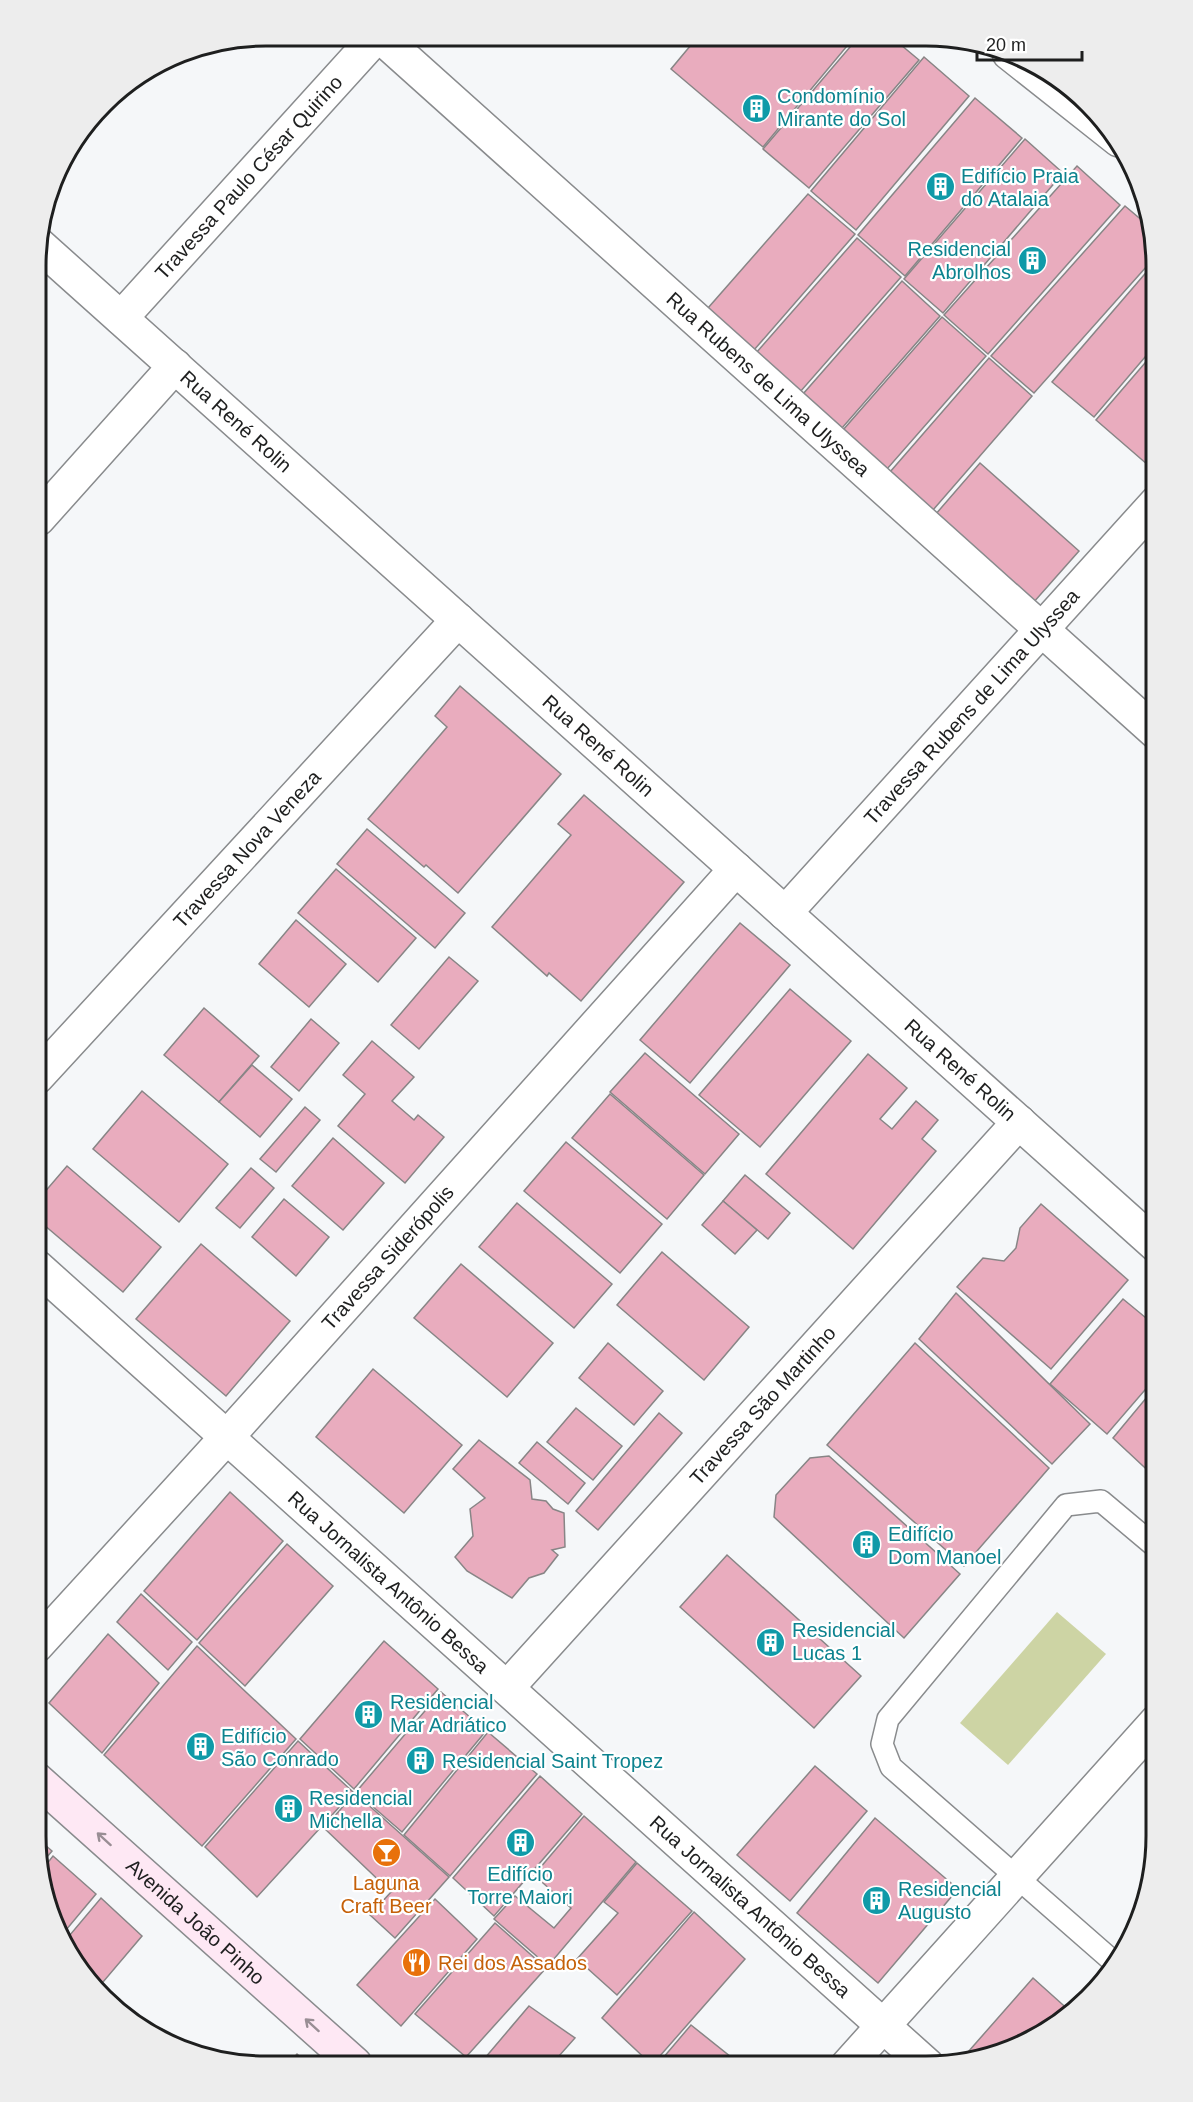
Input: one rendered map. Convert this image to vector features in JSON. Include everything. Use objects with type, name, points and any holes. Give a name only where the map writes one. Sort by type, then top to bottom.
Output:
[{"type":"main road","name":"Avenida João Pinho","points":[[46,1788],[346,2056]]},
{"type":"street","name":"Travessa Paulo César Quirino","points":[[121,318],[368,46]]},
{"type":"street","name":"Rua Rubens de Lima Ulyssea","points":[[391,46],[1147,724]]},
{"type":"street","points":[[1044,81],[1081,110]]},
{"type":"street","name":"Rua René Rolin","points":[[47,252],[1147,1237]]},
{"type":"street","points":[[46,510],[175,366]]},
{"type":"street","name":"Travessa Rubens de Lima Ulyssea","points":[[785,913],[1147,513]]},
{"type":"street","name":"Travessa Nova Veneza","points":[[46,1067],[458,620]]},
{"type":"street","name":"Travessa Siderópolis","points":[[46,1635],[227,1437],[736,869]]},
{"type":"street","name":"Travessa São Martinho","points":[[507,1688],[1019,1122]]},
{"type":"street","name":"Rua Jornalista Antônio Bessa","points":[[46,1275],[917,2056]]},
{"type":"street","points":[[856,2056],[1147,1731]]},
{"type":"lane","points":[[1109,1958],[891,1767],[882,1744],[888,1719],[1066,1505],[1101,1501],[1147,1540]]},
{"type":"green space","points":[[1057,1612],[1106,1654],[1008,1765],[960,1723]]},
{"type":"building","name":"Condomínio Mirante do Sol","points":[[690,46],[847,46],[763,147],[671,69]]},
{"type":"building","points":[[851,46],[902,46],[919,60],[809,188],[763,149]]},
{"type":"building","points":[[924,57],[969,96],[856,230],[811,191]]},
{"type":"building","name":"Edifício Praia do Atalaia","points":[[975,98],[1022,138],[905,276],[858,235]]},
{"type":"building","points":[[1025,139],[1063,173],[943,313],[904,279]]},
{"type":"building","name":"Residencial Abrolhos","points":[[1077,166],[1120,205],[988,354],[944,315]]},
{"type":"building","points":[[808,194],[855,234],[754,350],[708,308]]},
{"type":"building","points":[[1125,206],[1141,220],[1147,266],[1034,393],[991,356]]},
{"type":"building","points":[[857,238],[901,277],[800,392],[756,353]]},
{"type":"building","points":[[1147,271],[1147,355],[1094,417],[1052,382]]},
{"type":"building","points":[[902,281],[940,316],[842,428],[803,394]]},
{"type":"building","points":[[942,317],[986,356],[887,469],[843,430]]},
{"type":"building","points":[[989,358],[1032,396],[933,510],[890,472]]},
{"type":"building","points":[[1147,361],[1147,464],[1096,420]]},
{"type":"building","points":[[980,463],[1079,551],[1033,603],[935,515]]},
{"type":"building","points":[[460,686],[561,774],[458,893],[368,819],[447,727],[435,716]]},
{"type":"building","points":[[584,795],[684,882],[581,1001],[549,973],[547,976],[492,927],[571,835],[558,824]]},
{"type":"building","points":[[367,829],[465,913],[435,948],[337,864]]},
{"type":"building","points":[[336,869],[416,938],[378,982],[298,913]]},
{"type":"building","points":[[296,920],[346,964],[309,1007],[259,964]]},
{"type":"building","points":[[740,923],[790,965],[690,1083],[640,1040]]},
{"type":"building","points":[[449,957],[478,981],[419,1049],[391,1025]]},
{"type":"building","points":[[790,989],[851,1041],[760,1147],[699,1095]]},
{"type":"building","points":[[204,1008],[259,1056],[219,1102],[164,1055]]},
{"type":"building","points":[[311,1019],[339,1043],[299,1091],[271,1067]]},
{"type":"building","points":[[372,1041],[414,1077],[392,1101],[414,1120],[418,1115],[444,1137],[405,1183],[338,1126],[365,1094],[343,1075]]},
{"type":"building","points":[[645,1053],[739,1134],[705,1174],[610,1092]]},
{"type":"building","points":[[868,1054],[907,1088],[880,1119],[892,1129],[916,1101],[938,1120],[922,1139],[936,1151],[853,1249],[766,1174]]},
{"type":"building","points":[[252,1065],[292,1099],[260,1137],[219,1102]]},
{"type":"building","points":[[142,1091],[228,1164],[179,1222],[93,1149]]},
{"type":"building","points":[[610,1094],[704,1175],[667,1219],[572,1138]]},
{"type":"building","points":[[305,1107],[320,1120],[276,1172],[260,1159]]},
{"type":"building","points":[[333,1138],[384,1183],[343,1230],[292,1186]]},
{"type":"building","points":[[566,1142],[662,1224],[620,1273],[524,1191]]},
{"type":"building","points":[[67,1166],[161,1247],[123,1292],[46,1227],[46,1190]]},
{"type":"building","points":[[251,1168],[274,1188],[240,1228],[216,1208]]},
{"type":"building","points":[[745,1175],[790,1213],[768,1239],[723,1201]]},
{"type":"building","points":[[284,1199],[329,1237],[296,1276],[252,1237]]},
{"type":"building","points":[[723,1201],[757,1230],[735,1254],[702,1225]]},
{"type":"building","points":[[517,1203],[612,1284],[574,1328],[479,1247]]},
{"type":"building","points":[[1041,1204],[1128,1280],[1051,1369],[957,1287],[983,1258],[1004,1261],[1016,1248],[1020,1228]]},
{"type":"building","points":[[201,1244],[290,1321],[226,1396],[136,1319]]},
{"type":"building","points":[[662,1252],[749,1327],[704,1380],[617,1305]]},
{"type":"building","points":[[461,1264],[553,1343],[507,1397],[414,1318]]},
{"type":"building","points":[[956,1293],[1090,1424],[1052,1464],[919,1339]]},
{"type":"building","points":[[1123,1299],[1147,1319],[1147,1388],[1107,1434],[1050,1384]]},
{"type":"building","points":[[608,1343],[663,1391],[634,1425],[579,1378]]},
{"type":"building","points":[[915,1343],[1049,1468],[964,1566],[827,1445]]},
{"type":"building","points":[[373,1369],[462,1445],[404,1513],[316,1437]]},
{"type":"building","points":[[1147,1397],[1147,1470],[1113,1438]]},
{"type":"building","points":[[576,1408],[622,1446],[593,1480],[547,1442]]},
{"type":"building","points":[[659,1413],[682,1433],[598,1530],[576,1511]]},
{"type":"building","points":[[479,1440],[530,1480],[532,1499],[546,1501],[553,1509],[564,1513],[565,1547],[552,1550],[558,1555],[544,1573],[529,1578],[512,1598],[467,1571],[455,1557],[473,1536],[470,1509],[485,1498],[453,1469]]},
{"type":"building","points":[[537,1442],[585,1483],[568,1504],[519,1463]]},
{"type":"building","name":"Edifício Dom Manoel","points":[[829,1456],[960,1574],[904,1638],[774,1517],[776,1495],[810,1458]]},
{"type":"building","points":[[230,1492],[283,1541],[197,1640],[144,1591]]},
{"type":"building","points":[[287,1544],[333,1586],[245,1686],[199,1643]]},
{"type":"building","name":"Residencial Lucas 1","points":[[727,1555],[861,1676],[814,1728],[680,1607]]},
{"type":"building","points":[[141,1594],[192,1642],[168,1670],[117,1622]]},
{"type":"building","points":[[108,1634],[159,1683],[102,1753],[49,1703]]},
{"type":"building","name":"Residencial Mar Adriático","points":[[384,1641],[438,1689],[354,1789],[300,1739]]},
{"type":"building","name":"Edifício São Conrado","points":[[197,1646],[296,1739],[202,1846],[104,1755]]},
{"type":"building","name":"Residencial Saint Tropez","points":[[441,1692],[486,1731],[402,1832],[356,1792]]},
{"type":"building","points":[[488,1732],[537,1774],[450,1876],[404,1835]]},
{"type":"building","name":"Residencial Michella","points":[[298,1741],[353,1792],[257,1897],[205,1847]]},
{"type":"building","points":[[815,1766],[867,1811],[790,1901],[737,1855]]},
{"type":"building","name":"Edifício Torre Maiori","points":[[540,1776],[582,1814],[494,1916],[453,1878]]},
{"type":"building","name":"Laguna Craft Beer","points":[[355,1793],[449,1877],[395,1938],[370,1915],[391,1892],[324,1828]]},
{"type":"building","points":[[584,1816],[636,1862],[548,1966],[494,1919],[515,1896],[554,1928],[571,1908],[534,1875]]},
{"type":"building","name":"Residencial Augusto","points":[[875,1818],[958,1889],[878,1983],[797,1913]]},
{"type":"building","points":[[47,1846],[52,1851],[47,1856]]},
{"type":"building","points":[[53,1856],[96,1894],[67,1929],[58,1906],[48,1862]]},
{"type":"building","points":[[637,1863],[692,1911],[617,1995],[577,1959],[618,1913],[604,1902]]},
{"type":"building","points":[[101,1898],[142,1936],[103,1983],[70,1935]]},
{"type":"building","name":"Rei dos Assados","points":[[435,1899],[477,1939],[401,2026],[357,1985]]},
{"type":"building","points":[[694,1912],[745,1959],[660,2056],[642,2056],[602,2018]]},
{"type":"building","points":[[495,1923],[546,1968],[467,2056],[415,2014]]},
{"type":"building","points":[[1033,1978],[1065,2006],[1024,2033],[997,2044],[969,2051]]},
{"type":"building","points":[[529,2006],[575,2038],[559,2056],[487,2056]]},
{"type":"building","points":[[691,2025],[730,2056],[665,2056]]},
{"type":"place","name":"Condomínio Mirante do Sol","points":[[756,108]]},
{"type":"place","name":"Edifício Praia do Atalaia","points":[[940,187]]},
{"type":"place","name":"Residencial Abrolhos","points":[[1032,260]]},
{"type":"place","name":"Edifício Dom Manoel","points":[[867,1545]]},
{"type":"place","name":"Residencial Lucas 1","points":[[771,1642]]},
{"type":"place","name":"Residencial Mar Adriático","points":[[369,1714]]},
{"type":"place","name":"Edifício São Conrado","points":[[200,1747]]},
{"type":"place","name":"Residencial Saint Tropez","points":[[421,1761]]},
{"type":"place","name":"Residencial Michella","points":[[288,1809]]},
{"type":"place","name":"Edifício Torre Maiori","points":[[520,1843]]},
{"type":"place","name":"Laguna Craft Beer","points":[[386,1853]]},
{"type":"place","name":"Residencial Augusto","points":[[877,1901]]},
{"type":"place","name":"Rei dos Assados","points":[[417,1963]]}]
